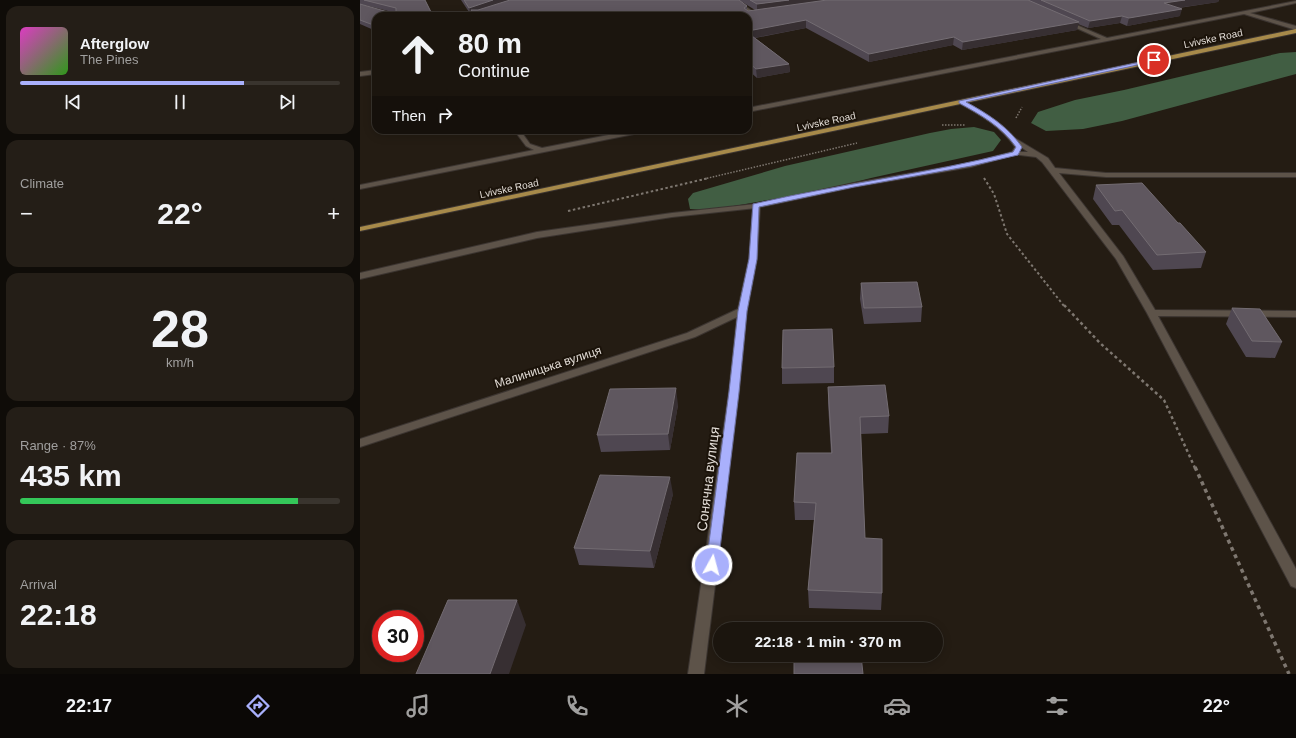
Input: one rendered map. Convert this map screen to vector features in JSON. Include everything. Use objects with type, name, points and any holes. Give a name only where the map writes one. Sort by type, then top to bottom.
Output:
[{"type":"main road","name":"Lvivske Road","points":[[360,229],[961,102],[1296,29]]},
{"type":"street","points":[[733,0],[751,12]]},
{"type":"street","points":[[752,109],[1296,2]]},
{"type":"street","points":[[752,12],[756,15]]},
{"type":"street","points":[[1244,12],[1296,29]]},
{"type":"street","points":[[752,16],[764,14]]},
{"type":"street","points":[[1058,18],[1108,40]]},
{"type":"street","points":[[360,74],[372,72]]},
{"type":"street","points":[[961,102],[989,117],[1013,138],[1043,157],[1120,258],[1152,313],[1296,582]]},
{"type":"street","points":[[520,134],[528,145],[540,150]]},
{"type":"street","points":[[360,187],[623,134]]},
{"type":"street","points":[[1013,138],[1019,147],[1015,153]]},
{"type":"street","points":[[360,276],[537,236],[672,215],[756,206],[854,185],[971,164],[1015,153],[1043,157]]},
{"type":"street","points":[[1053,170],[1106,175],[1296,175]]},
{"type":"street","name":"Сонячна вулиця","points":[[696,674],[732,407],[742,311],[753,259],[756,206]]},
{"type":"street","name":"Малиницька вулиця","points":[[360,443],[691,335],[742,311]]},
{"type":"street","points":[[1152,313],[1296,314]]},
{"type":"path","points":[[935,125],[972,125]]},
{"type":"path","points":[[562,212],[858,143]]},
{"type":"path","points":[[971,164],[990,186],[1001,211],[1003,227],[1049,286],[1090,333],[1115,358],[1150,386],[1164,400],[1289,674]]},
{"type":"green space","points":[[1296,52],[1296,74],[1122,121],[1083,129],[1046,131],[1031,123],[1038,112],[1075,100],[1124,90],[1280,53]]},
{"type":"green space","points":[[974,127],[994,132],[1001,140],[993,151],[819,191],[711,210],[690,209],[688,199],[693,193],[785,166],[930,133]]},
{"type":"building","points":[[364,0],[425,0],[431,12],[396,12],[396,8]]},
{"type":"building","points":[[464,0],[493,0],[469,8]]},
{"type":"building","points":[[510,0],[739,0],[747,6],[744,8],[748,11],[827,0],[1028,0],[1079,22],[963,42],[954,37],[869,54],[806,20],[752,30],[752,12],[472,12],[471,10],[478,10]]},
{"type":"building","points":[[750,0],[789,0],[757,4]]},
{"type":"building","points":[[1041,0],[1185,0],[1164,3],[1182,9],[1129,18],[1122,16],[1090,21]]},
{"type":"building","points":[[360,4],[388,12],[372,12],[372,24],[360,20]]},
{"type":"building","points":[[752,36],[789,64],[756,69],[752,66]]},
{"type":"building","points":[[1142,183],[1206,252],[1157,255],[1122,210],[1115,211],[1096,185]]},
{"type":"building","points":[[917,282],[922,307],[864,308],[861,283]]},
{"type":"building","points":[[1232,308],[1260,309],[1282,342],[1252,341]]},
{"type":"building","points":[[832,329],[834,367],[782,368],[783,330]]},
{"type":"building","points":[[885,385],[889,416],[860,417],[865,538],[882,539],[882,593],[808,590],[816,503],[794,502],[797,453],[832,453],[828,387]]},
{"type":"building","points":[[676,388],[668,434],[597,435],[610,389]]},
{"type":"building","points":[[600,475],[670,477],[650,551],[574,548]]},
{"type":"building","points":[[448,600],[517,600],[490,674],[416,674],[421,662],[424,662],[424,656]]},
{"type":"building","points":[[794,662],[862,662],[863,674],[794,674]]},
{"type":"route","points":[[712,565],[734,392],[742,311],[753,259],[756,206],[800,198],[854,185],[971,164],[1015,153],[1019,147],[1013,138],[989,117],[961,102],[1154,60]]}]
